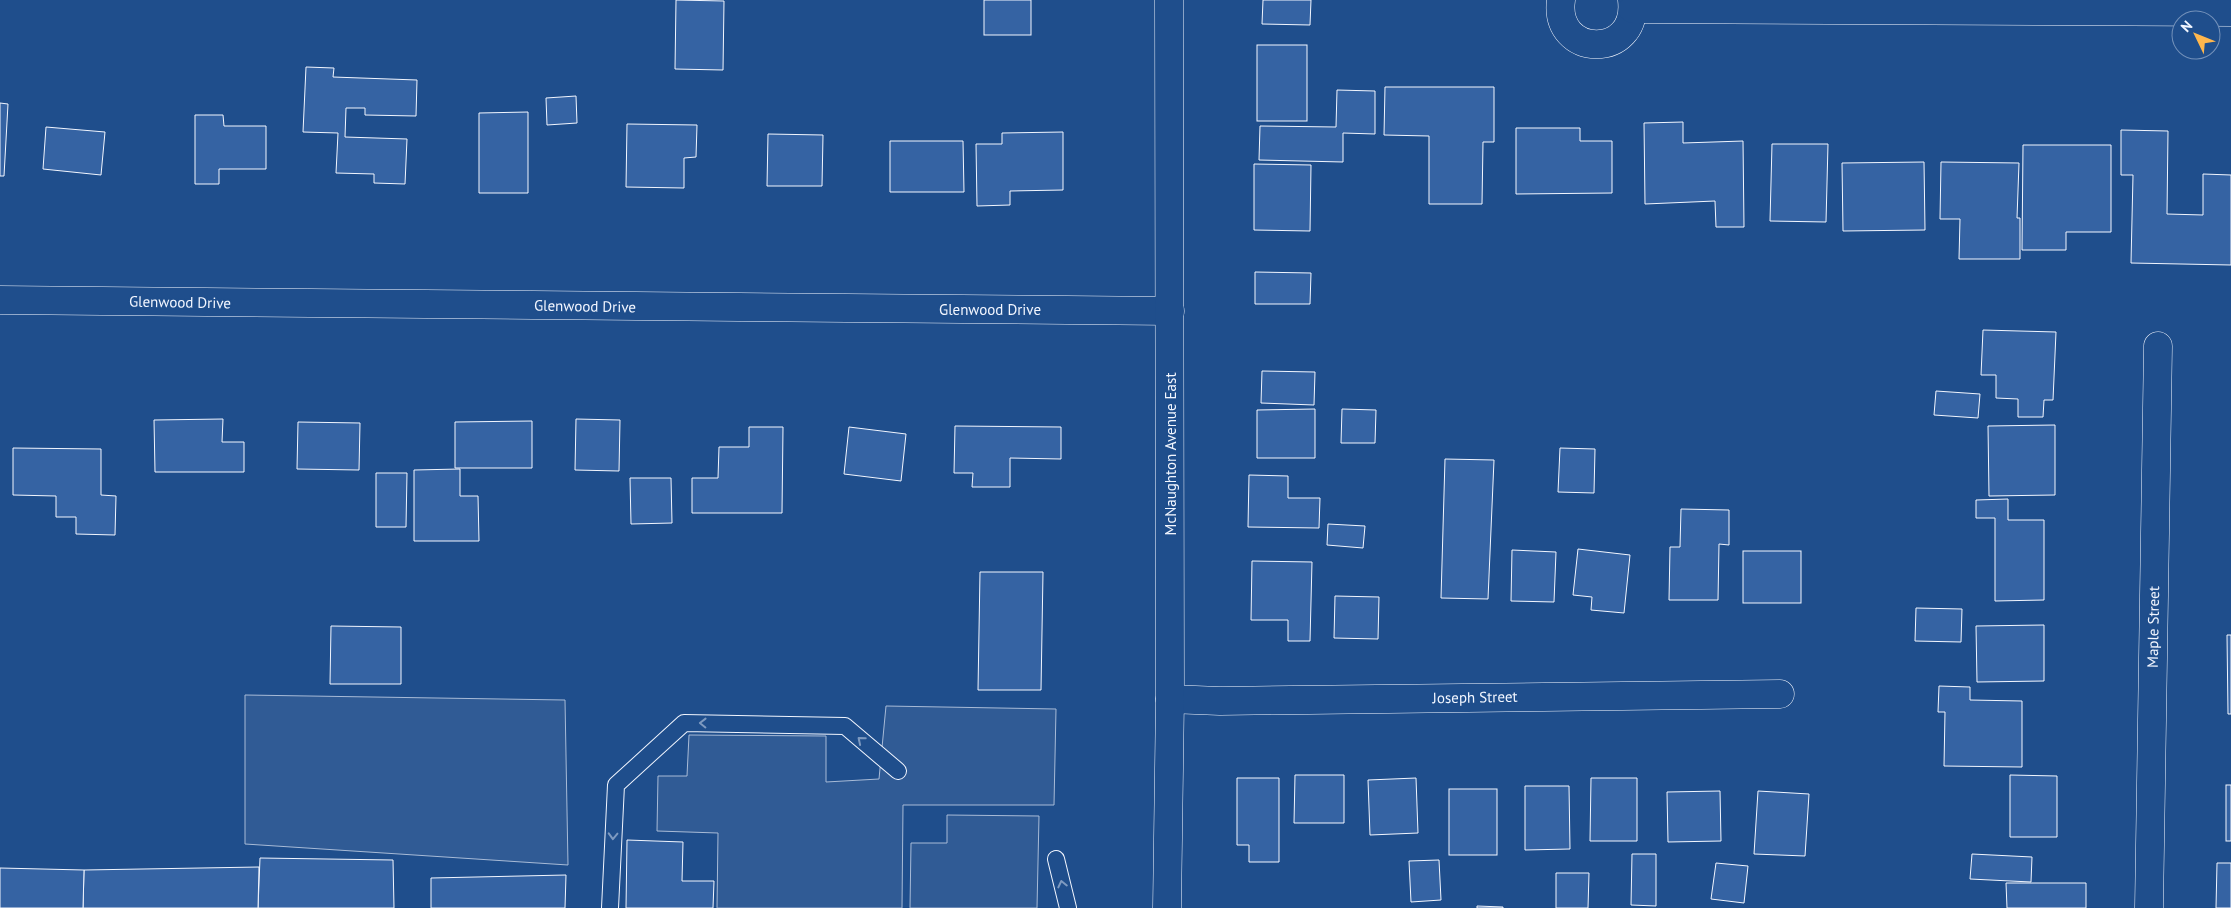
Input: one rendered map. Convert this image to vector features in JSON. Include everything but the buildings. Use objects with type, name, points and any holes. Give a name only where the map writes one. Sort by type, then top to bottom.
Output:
[{"type":"street","name":"McNaughton Avenue East","points":[[1167,908],[1170,699],[1169,0]]},
{"type":"street","points":[[1561,0],[1562,22],[1578,40],[1590,45],[1603,45],[1615,40],[1624,33],[1630,22],[1632,5],[2231,12]]},
{"type":"street","name":"Glenwood Drive","points":[[0,300],[1170,311]]},
{"type":"street","name":"Maple Street","points":[[2149,908],[2158,346]]},
{"type":"street","name":"Joseph Street","points":[[1170,699],[1220,701],[1780,694]]},
{"type":"lane","points":[[610,908],[616,785],[684,723],[845,726],[898,771]]},
{"type":"lane","points":[[1056,859],[1068,908]]},
{"type":"shaded area","points":[[245,695],[565,700],[568,865],[245,844]]},
{"type":"shaded area","points":[[886,706],[1056,709],[1054,805],[903,805],[902,908],[717,908],[718,833],[657,831],[658,776],[687,776],[689,735],[826,736],[826,782],[879,779]]},
{"type":"shaded area","points":[[947,815],[1039,816],[1037,908],[910,908],[911,843],[947,843]]}]
